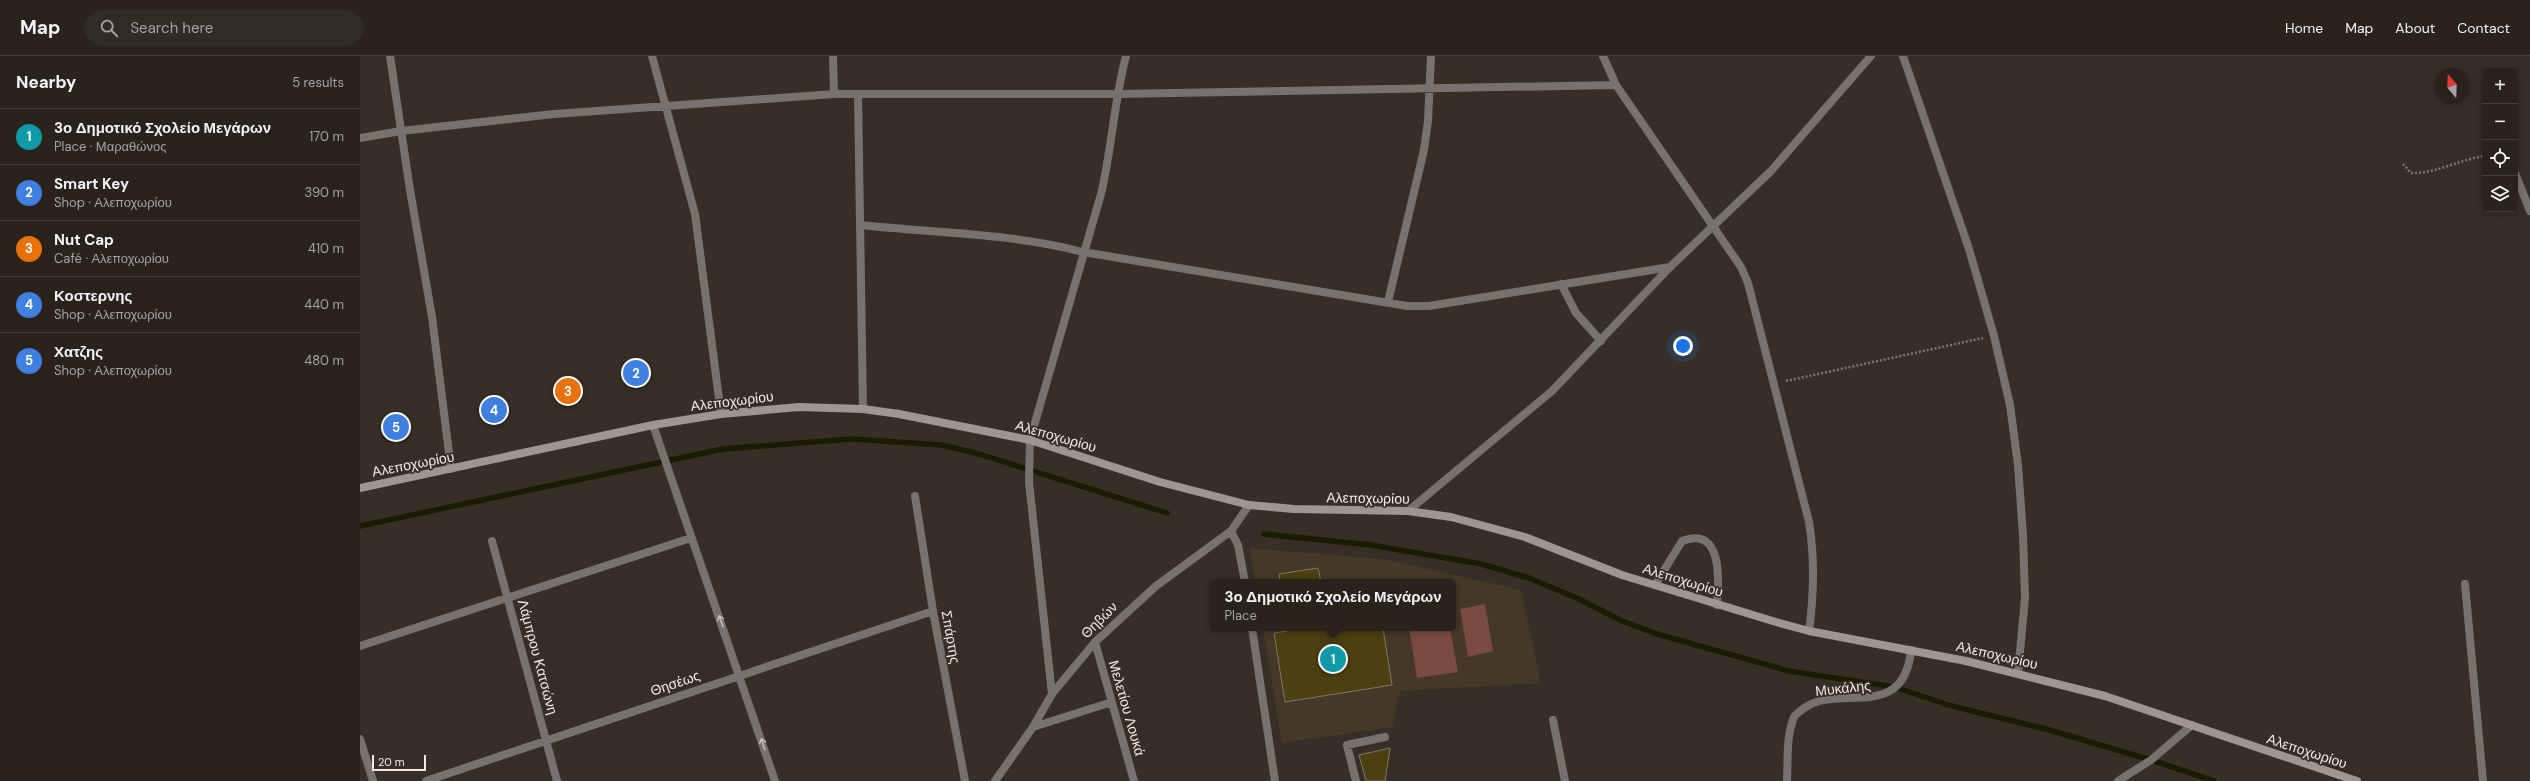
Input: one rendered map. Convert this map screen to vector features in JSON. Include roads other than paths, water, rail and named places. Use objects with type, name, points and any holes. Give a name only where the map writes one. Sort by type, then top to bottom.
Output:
[{"type":"main road","name":"Αλεποχωρίου","points":[[360,488],[653,425],[721,414],[798,407],[863,409],[925,419],[1030,440],[1160,482],[1249,505],[1294,509],[1408,511],[1451,517],[1525,537],[1622,575],[1717,605],[1809,631],[1911,650],[2018,673],[2105,696],[2356,781]]},
{"type":"street","points":[[390,56],[432,316],[451,469]]},
{"type":"street","points":[[652,56],[695,214],[721,414]]},
{"type":"street","points":[[833,56],[834,94]]},
{"type":"street","points":[[1052,694],[1029,482],[1030,440],[1105,178],[1116,94],[1126,56]]},
{"type":"street","points":[[1388,302],[1424,150],[1428,121],[1431,56]]},
{"type":"street","points":[[1603,56],[1616,85],[1741,267],[1748,283],[1807,516],[1814,552],[1814,592],[1809,631]]},
{"type":"street","points":[[1408,511],[1552,392],[1670,267],[1713,226],[1747,197],[1871,56]]},
{"type":"street","points":[[1903,56],[1969,249],[1994,336],[2010,405],[2018,465],[2025,598],[2018,673]]},
{"type":"street","points":[[360,138],[401,130],[554,114],[834,94],[1116,94],[1430,87],[1616,85]]},
{"type":"street","points":[[858,94],[863,409]]},
{"type":"street","points":[[2516,176],[2530,211]]},
{"type":"street","points":[[860,225],[955,232],[1055,245],[1083,252],[1407,306],[1429,306],[1670,267]]},
{"type":"street","points":[[1561,284],[1576,313],[1600,341]]},
{"type":"street","points":[[653,425],[691,538],[740,675],[775,781]]},
{"type":"street","name":"Σπάρτης","points":[[915,496],[933,611],[965,781]]},
{"type":"street","name":"Θηβών","points":[[995,781],[1033,727],[1052,694],[1095,642],[1156,586],[1231,531],[1249,505]]},
{"type":"street","points":[[1231,531],[1243,563],[1246,579]]},
{"type":"street","points":[[360,646],[691,538]]},
{"type":"street","points":[[1655,585],[1682,541],[1689,538],[1702,540],[1710,544],[1718,564],[1717,605]]},
{"type":"street","name":"Λάμπρου Κατσώνη","points":[[492,541],[509,598],[557,781]]},
{"type":"street","points":[[2465,584],[2483,781]]},
{"type":"street","name":"Θησέως","points":[[426,781],[547,742],[740,675],[933,611]]},
{"type":"street","points":[[1252,631],[1275,781]]},
{"type":"street","name":"Μελετίου Λουκά","points":[[1095,642],[1134,781]]},
{"type":"street","name":"Μυκάλης","points":[[1787,781],[1790,734],[1795,716],[1811,703],[1878,698],[1894,687],[1904,676],[1911,650]]},
{"type":"street","points":[[1033,727],[1112,702]]},
{"type":"street","points":[[1553,720],[1565,781]]},
{"type":"street","points":[[2118,781],[2151,760],[2192,725]]},
{"type":"street","points":[[1356,781],[1347,745],[1385,737]]},
{"type":"street","points":[[360,739],[373,781]]},
{"type":"waterway","points":[[360,526],[723,449],[851,439],[942,445],[979,454],[1167,513]]},
{"type":"waterway","points":[[1264,534],[1371,545],[1481,564],[1529,578],[1579,599],[1622,621],[1657,634],[1789,671],[1894,687],[1952,706],[2046,729],[2151,760],[2214,781]]},
{"type":"place","name":"Smart Key","points":[[636,373]]},
{"type":"place","name":"Nut Cap","points":[[568,391]]},
{"type":"place","name":"Κοστερνης","points":[[494,410]]},
{"type":"place","name":"Χατζης","points":[[396,427]]},
{"type":"place","name":"3ο Δημοτικό Σχολείο Μεγάρων","points":[[1333,659]]}]
